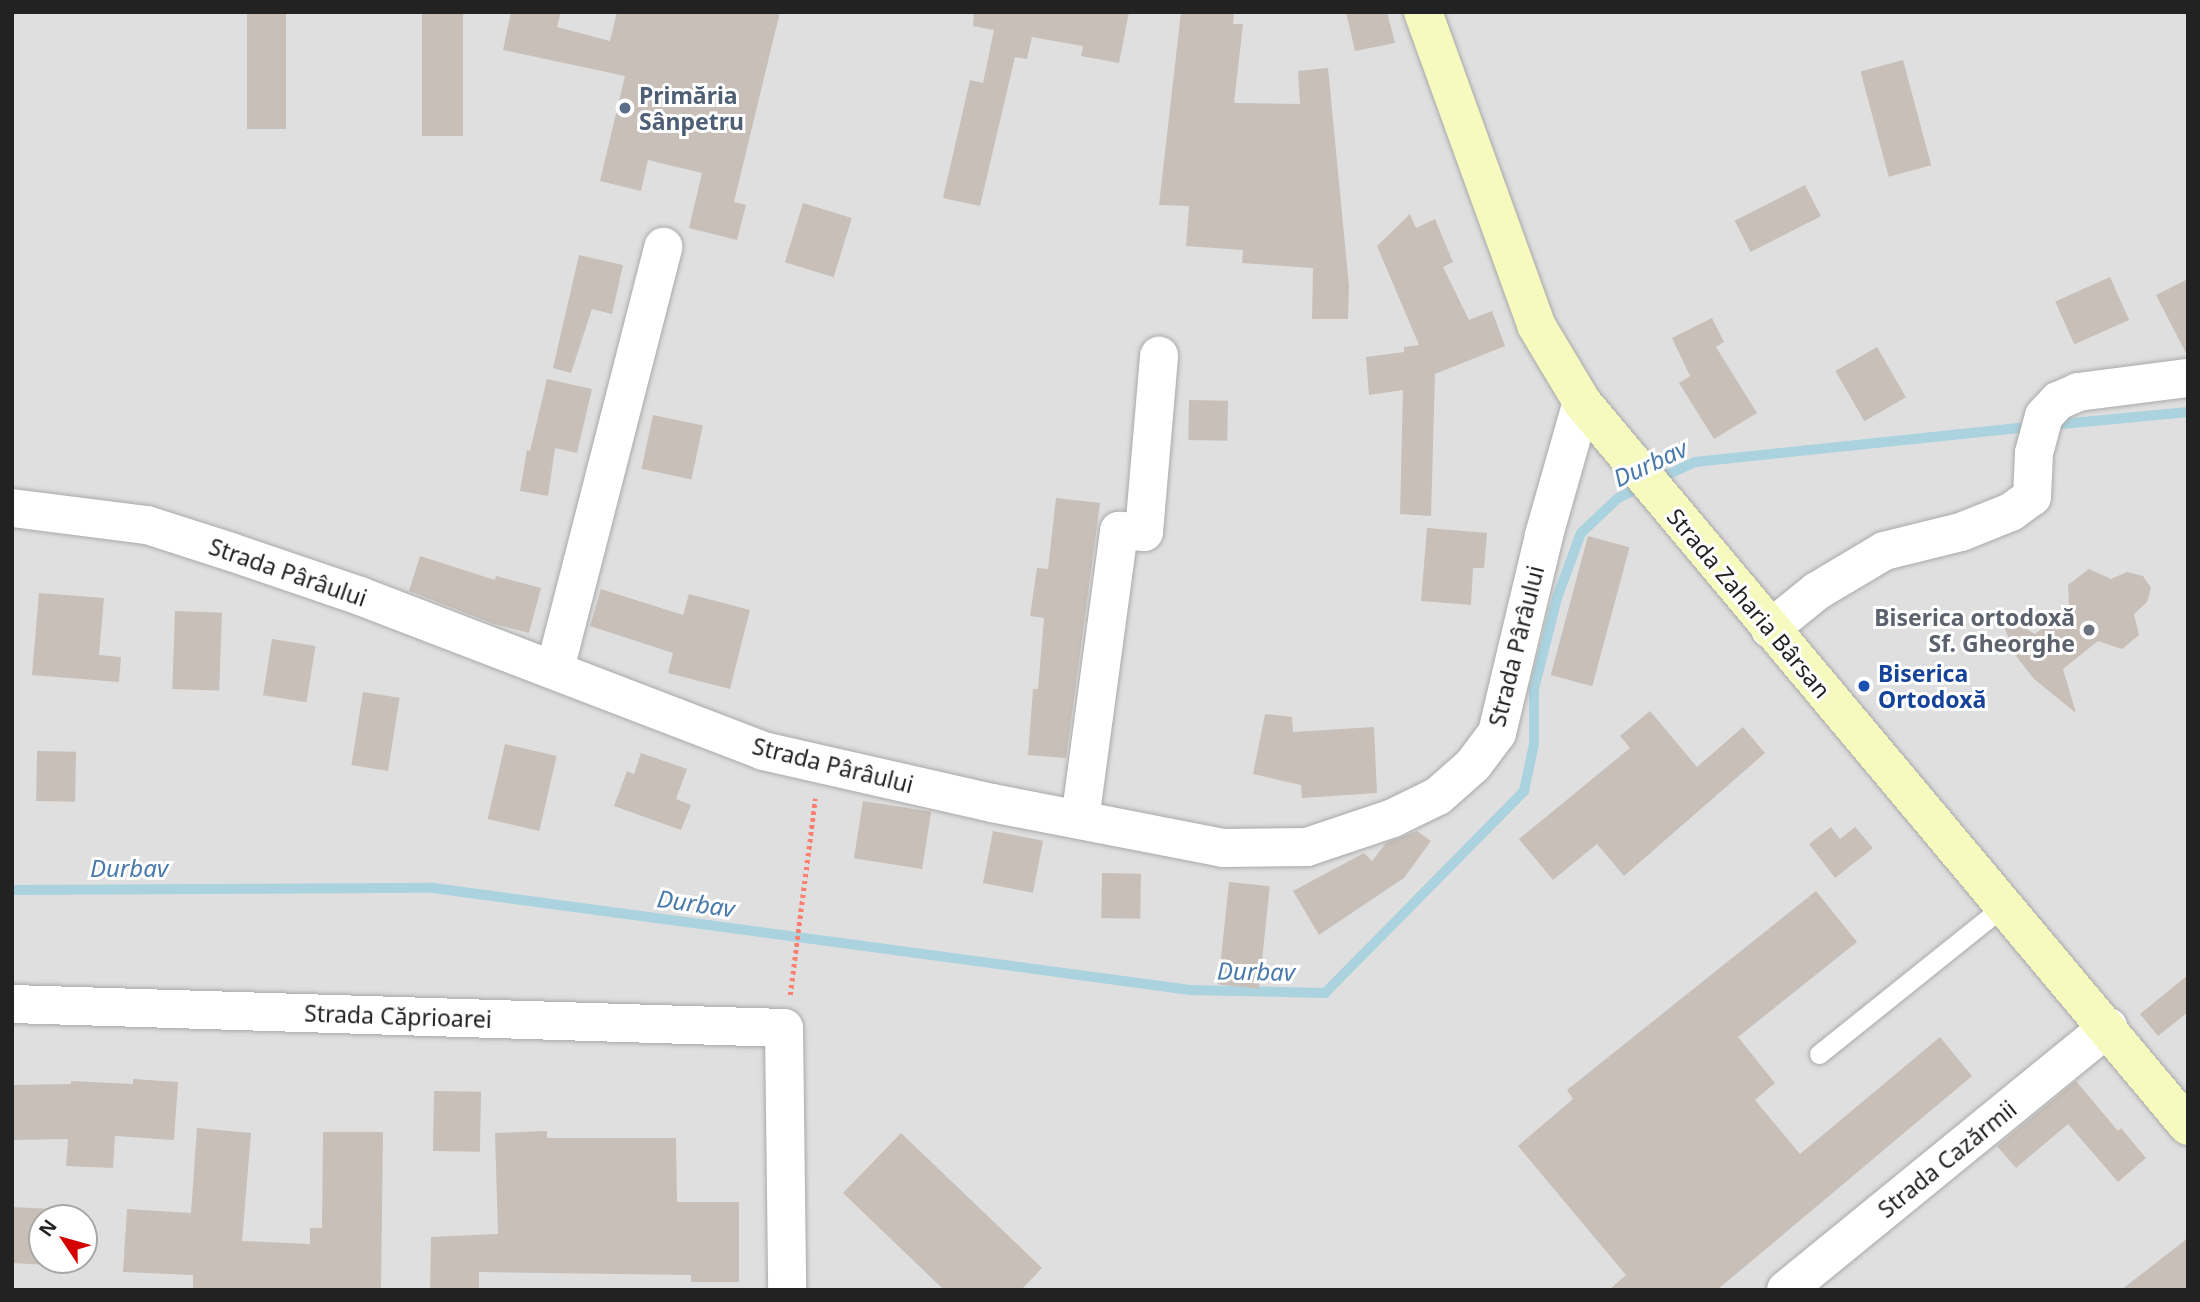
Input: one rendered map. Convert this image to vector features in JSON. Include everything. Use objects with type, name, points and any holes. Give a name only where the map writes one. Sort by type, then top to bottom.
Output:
[{"type":"main road","name":"Strada Zaharia Bârsan","points":[[1423,12],[1536,325],[1582,402],[1770,629],[2108,1027],[2188,1126]]},
{"type":"street","points":[[555,669],[663,247]]},
{"type":"street","points":[[1080,820],[1119,531],[1144,532],[1159,356]]},
{"type":"street","points":[[1770,629],[1817,591],[1884,551],[1961,532],[2011,512],[2032,497],[2034,453],[2044,416],[2058,401],[2078,392],[2188,378]]},
{"type":"street","name":"Strada Pârâului","points":[[12,508],[147,525],[360,596],[763,751],[1080,820],[1223,848],[1307,847],[1393,818],[1438,796],[1473,765],[1497,733],[1544,535],[1582,402]]},
{"type":"street","name":"Strada Căprioarei","points":[[12,1004],[784,1028],[787,1290]]},
{"type":"street","name":"Strada Cazărmii","points":[[1786,1290],[2108,1027]]},
{"type":"lane","points":[[1819,1054],[2005,905]]},
{"type":"path","points":[[794,975],[813,813]]},
{"type":"shaded area","points":[[12,12],[2188,12],[2188,1290],[12,1290]]},
{"type":"building","points":[[247,12],[286,12],[286,129],[247,129]]},
{"type":"building","points":[[422,12],[463,12],[463,136],[422,136]]},
{"type":"building","points":[[511,12],[561,12],[557,27],[610,41],[617,12],[780,12],[734,202],[746,205],[737,240],[689,228],[702,173],[648,160],[641,191],[600,181],[625,76],[503,50]]},
{"type":"building","points":[[974,12],[1129,12],[1119,63],[1081,56],[1083,46],[1032,37],[1027,59],[1015,57],[980,206],[943,198],[970,80],[983,83],[994,30],[973,26]]},
{"type":"building","points":[[1181,12],[1234,12],[1233,24],[1243,24],[1234,103],[1300,104],[1298,71],[1328,68],[1349,286],[1348,319],[1312,319],[1313,268],[1242,263],[1243,250],[1186,246],[1189,206],[1159,205]]},
{"type":"building","points":[[1346,12],[1387,12],[1395,43],[1355,51]]},
{"type":"building","points":[[1903,60],[1931,165],[1889,177],[1860,71]]},
{"type":"building","points":[[1805,185],[1821,216],[1751,252],[1735,221]]},
{"type":"building","points":[[803,203],[852,218],[834,277],[785,262]]},
{"type":"building","points":[[1410,214],[1416,228],[1435,219],[1453,262],[1443,267],[1469,320],[1492,311],[1505,346],[1435,374],[1431,516],[1400,514],[1403,390],[1369,395],[1366,357],[1404,352],[1404,347],[1419,345],[1377,246]]},
{"type":"building","points":[[579,255],[623,265],[612,314],[592,309],[571,373],[553,368]]},
{"type":"building","points":[[2110,277],[2129,320],[2074,344],[2055,301]]},
{"type":"building","points":[[2188,279],[2188,357],[2156,295]]},
{"type":"building","points":[[1712,318],[1724,342],[1716,347],[1757,413],[1714,439],[1679,383],[1690,376],[1672,338]]},
{"type":"building","points":[[1877,347],[1906,397],[1864,421],[1835,371]]},
{"type":"building","points":[[547,379],[592,389],[577,453],[555,448],[548,496],[520,491],[527,450],[530,451]]},
{"type":"building","points":[[1189,400],[1228,401],[1227,441],[1188,440]]},
{"type":"building","points":[[653,415],[703,426],[691,479],[642,469]]},
{"type":"building","points":[[1056,498],[1100,503],[1066,758],[1028,755],[1033,689],[1038,689],[1044,618],[1030,616],[1037,568],[1048,569]]},
{"type":"building","points":[[1427,528],[1487,533],[1484,568],[1473,568],[1471,605],[1421,601]]},
{"type":"building","points":[[1588,536],[1630,547],[1592,686],[1551,675]]},
{"type":"building","points":[[420,556],[495,580],[496,576],[541,588],[529,633],[494,624],[409,591]]},
{"type":"building","name":"Biserica ortodoxă Sf. Gheorghe","points":[[2089,569],[2111,579],[2127,572],[2143,576],[2151,588],[2147,602],[2134,614],[2139,635],[2122,649],[2098,641],[2063,669],[2076,713],[2034,679],[2016,656],[1998,612],[2035,634],[2069,607],[2068,585]]},
{"type":"building","points":[[601,589],[683,615],[689,594],[750,610],[730,689],[668,673],[673,653],[590,626]]},
{"type":"building","points":[[39,593],[104,598],[99,655],[121,657],[119,682],[32,675]]},
{"type":"building","points":[[175,611],[222,613],[219,691],[172,689]]},
{"type":"building","points":[[272,639],[315,646],[307,702],[263,695]]},
{"type":"building","points":[[363,692],[400,698],[388,771],[351,765]]},
{"type":"building","points":[[1650,711],[1697,767],[1743,727],[1765,753],[1624,876],[1597,844],[1553,880],[1519,839],[1630,748],[1620,736]]},
{"type":"building","points":[[1265,714],[1292,717],[1293,732],[1374,727],[1377,793],[1302,798],[1301,785],[1253,774]]},
{"type":"building","points":[[505,744],[557,756],[539,831],[488,819]]},
{"type":"building","points":[[37,751],[76,752],[75,802],[36,801]]},
{"type":"building","points":[[641,753],[687,769],[676,799],[691,805],[681,830],[614,806],[627,771],[634,774]]},
{"type":"building","points":[[863,801],[931,812],[922,869],[854,858]]},
{"type":"building","points":[[1831,827],[1840,839],[1855,827],[1873,848],[1835,878],[1809,844]]},
{"type":"building","points":[[993,831],[1043,841],[1033,893],[983,883]]},
{"type":"building","points":[[1417,831],[1431,841],[1404,878],[1319,935],[1293,891],[1364,853],[1372,861],[1386,843]]},
{"type":"building","points":[[1102,873],[1141,874],[1140,919],[1101,918]]},
{"type":"building","points":[[1229,882],[1270,886],[1259,989],[1218,984]]},
{"type":"building","points":[[1816,891],[1857,942],[1738,1037],[1775,1083],[1755,1100],[1800,1154],[1940,1037],[1972,1076],[1717,1290],[1609,1290],[1626,1275],[1518,1146],[1573,1099],[1567,1090]]},
{"type":"building","points":[[2188,975],[2188,1012],[2158,1036],[2140,1014]]},
{"type":"building","points":[[133,1079],[178,1082],[174,1140],[115,1136],[113,1168],[66,1166],[68,1139],[12,1140],[12,1085],[71,1084],[71,1081],[133,1084]]},
{"type":"building","points":[[2076,1081],[2118,1131],[2121,1128],[2146,1158],[2118,1182],[2068,1124],[2016,1168],[1997,1146]]},
{"type":"building","points":[[434,1091],[481,1092],[480,1152],[433,1151]]},
{"type":"building","points":[[197,1128],[251,1133],[242,1241],[310,1244],[310,1228],[322,1228],[323,1132],[383,1132],[381,1290],[193,1290],[193,1275],[123,1272],[127,1209],[191,1213]]},
{"type":"building","points":[[547,1131],[547,1138],[676,1138],[677,1202],[739,1202],[739,1282],[691,1282],[691,1275],[479,1272],[479,1290],[430,1290],[431,1237],[498,1234],[495,1133]]},
{"type":"building","points":[[901,1133],[1042,1268],[1021,1290],[944,1290],[843,1193]]},
{"type":"building","points":[[12,1207],[28,1208],[28,1264],[12,1263]]},
{"type":"building","points":[[2188,1238],[2188,1290],[2121,1290]]},
{"type":"waterway","name":"Durbav","points":[[2051,425],[2188,412]]},
{"type":"waterway","name":"Durbav","points":[[12,890],[433,888],[1190,990],[1325,993],[1524,791],[1534,744],[1534,689],[1557,598],[1581,533],[1618,498],[1695,462],[2035,426]]},
{"type":"place","name":"Primăria Sânpetru","points":[[625,108]]},
{"type":"place","name":"Biserica ortodoxă Sf. Gheorghe","points":[[2089,630]]},
{"type":"place","name":"Biserica Ortodoxă","points":[[1864,686]]}]
